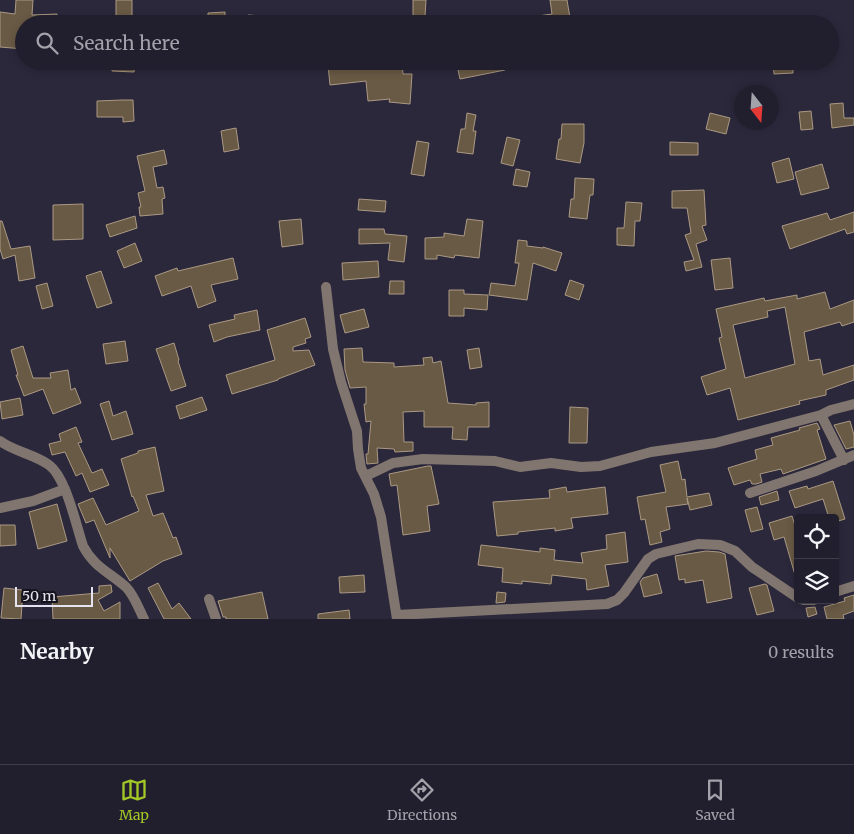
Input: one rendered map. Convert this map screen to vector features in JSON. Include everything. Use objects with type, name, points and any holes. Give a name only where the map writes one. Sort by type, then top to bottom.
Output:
[{"type":"street","points":[[326,287],[333,349],[341,382],[357,431],[361,468],[366,476],[381,517],[397,617],[607,604],[617,600],[624,593],[648,559],[656,554],[698,544],[720,546],[735,551],[752,567],[794,595]]},
{"type":"street","points":[[366,476],[393,463],[423,459],[495,461],[520,467],[551,463],[581,467],[600,466],[650,452],[715,444],[854,404]]},
{"type":"street","points":[[821,415],[844,460]]},
{"type":"street","points":[[0,440],[8,447],[48,464],[56,472],[65,489],[83,546],[100,569],[126,588],[144,619]]},
{"type":"street","points":[[750,493],[854,455]]},
{"type":"street","points":[[0,508],[33,502],[65,489]]},
{"type":"street","points":[[839,591],[854,586]]},
{"type":"street","points":[[209,599],[216,619]]},
{"type":"building","points":[[16,0],[33,0],[32,15],[15,15],[15,48],[0,47],[0,12],[15,14]]},
{"type":"building","points":[[116,0],[132,0],[132,15],[116,15]]},
{"type":"building","points":[[413,0],[426,0],[425,15],[413,15]]},
{"type":"building","points":[[550,0],[567,0],[570,15],[545,15],[552,14]]},
{"type":"building","points":[[225,12],[225,15],[208,15],[208,13]]},
{"type":"building","points":[[112,70],[134,70],[134,72]]},
{"type":"building","points":[[328,70],[403,70],[403,74],[412,74],[410,104],[389,102],[390,99],[368,101],[366,81],[330,85]]},
{"type":"building","points":[[458,70],[505,70],[460,79]]},
{"type":"building","points":[[774,70],[793,70],[793,73],[774,74]]},
{"type":"building","points":[[133,100],[134,121],[123,122],[123,117],[97,117],[97,101]]},
{"type":"building","points":[[843,103],[844,118],[854,118],[854,125],[832,128],[830,104]]},
{"type":"building","points":[[811,111],[813,129],[801,130],[799,112]]},
{"type":"building","points":[[467,113],[476,115],[473,131],[476,131],[473,154],[457,152],[461,129],[465,129]]},
{"type":"building","points":[[710,113],[730,118],[726,134],[706,129]]},
{"type":"building","points":[[562,124],[584,124],[584,143],[580,163],[556,159],[559,139],[561,139]]},
{"type":"building","points":[[236,128],[239,149],[224,152],[221,131]]},
{"type":"building","points":[[507,137],[520,140],[513,166],[501,163]]},
{"type":"building","points":[[417,141],[429,143],[424,176],[411,174]]},
{"type":"building","points":[[670,142],[698,143],[698,155],[670,155]]},
{"type":"building","points":[[164,150],[167,164],[153,167],[157,188],[163,187],[165,198],[162,199],[163,214],[140,216],[139,207],[141,207],[138,193],[145,191],[137,156]]},
{"type":"building","points":[[789,158],[794,179],[777,183],[772,163]]},
{"type":"building","points":[[822,164],[829,188],[801,195],[795,172]]},
{"type":"building","points":[[516,169],[530,172],[527,187],[513,185]]},
{"type":"building","points":[[575,178],[594,179],[593,195],[590,195],[587,219],[569,217],[571,199],[574,199]]},
{"type":"building","points":[[704,190],[706,225],[702,226],[707,240],[696,244],[702,267],[686,271],[684,262],[694,260],[685,235],[691,233],[687,208],[672,208],[672,191]]},
{"type":"building","points":[[359,199],[386,201],[385,212],[358,210]]},
{"type":"building","points":[[626,202],[642,203],[640,221],[635,221],[634,246],[617,245],[617,228],[624,228]]},
{"type":"building","points":[[83,204],[83,239],[53,240],[53,205]]},
{"type":"building","points":[[854,212],[854,232],[847,234],[845,229],[790,249],[782,226],[827,213],[830,220]]},
{"type":"building","points":[[135,216],[137,228],[110,237],[106,225]]},
{"type":"building","points":[[301,219],[303,244],[282,247],[279,221]]},
{"type":"building","points":[[467,219],[483,221],[479,258],[455,255],[454,258],[437,255],[437,259],[425,259],[425,238],[444,237],[444,233],[464,236]]},
{"type":"building","points":[[0,221],[2,221],[11,249],[30,246],[35,278],[19,281],[15,255],[3,259],[0,249]]},
{"type":"building","points":[[359,229],[384,229],[385,234],[407,236],[404,262],[388,260],[390,243],[359,244]]},
{"type":"building","points":[[518,240],[527,241],[527,246],[543,247],[562,253],[556,271],[533,263],[527,300],[489,295],[491,283],[515,286],[519,263],[515,263]]},
{"type":"building","points":[[135,243],[142,261],[124,268],[117,251]]},
{"type":"building","points":[[233,258],[238,279],[211,285],[216,301],[198,308],[191,286],[162,296],[155,276],[177,268],[178,271]]},
{"type":"building","points":[[730,258],[733,288],[715,290],[711,260]]},
{"type":"building","points":[[378,261],[379,277],[343,280],[342,263]]},
{"type":"building","points":[[101,271],[112,303],[97,308],[86,276]]},
{"type":"building","points":[[570,280],[584,285],[579,300],[565,295]]},
{"type":"building","points":[[390,281],[404,281],[404,294],[389,294]]},
{"type":"building","points":[[47,283],[53,306],[42,309],[36,286]]},
{"type":"building","points":[[449,290],[464,290],[464,294],[488,295],[487,310],[464,308],[464,316],[449,316]]},
{"type":"building","points":[[825,292],[830,309],[854,300],[854,322],[842,326],[840,322],[804,332],[809,361],[820,359],[823,375],[854,365],[854,380],[826,390],[826,395],[799,401],[800,404],[738,420],[730,388],[707,395],[701,377],[726,369],[719,338],[722,337],[716,309],[764,298],[765,301],[797,295],[797,299]],"holes":[[[785,307],[795,364],[745,378],[733,325],[768,317],[767,311]]]},
{"type":"building","points":[[364,309],[369,327],[345,333],[340,315]]},
{"type":"building","points":[[257,310],[260,330],[227,337],[214,342],[209,325],[235,319],[234,315]]},
{"type":"building","points":[[305,318],[311,337],[305,339],[306,343],[293,347],[293,351],[309,350],[315,365],[278,380],[232,394],[226,375],[275,360],[267,330]]},
{"type":"building","points":[[125,341],[128,361],[106,364],[103,344]]},
{"type":"building","points":[[174,343],[186,386],[171,391],[156,349]]},
{"type":"building","points":[[23,346],[33,378],[51,378],[50,373],[68,370],[71,390],[75,388],[81,403],[53,414],[43,389],[24,396],[16,375],[18,375],[11,350]]},
{"type":"building","points":[[362,348],[363,362],[394,363],[394,367],[424,365],[423,358],[432,357],[433,363],[441,361],[448,403],[476,405],[476,403],[489,402],[489,427],[468,427],[467,440],[452,439],[453,427],[424,427],[424,411],[403,412],[404,442],[413,442],[413,451],[395,452],[394,449],[377,448],[378,463],[367,464],[366,454],[368,454],[371,421],[366,422],[364,404],[366,404],[366,387],[350,388],[345,370],[344,349]]},
{"type":"building","points":[[479,348],[482,367],[470,369],[467,350]]},
{"type":"building","points":[[202,397],[207,410],[180,419],[176,406]]},
{"type":"building","points":[[20,398],[23,415],[2,419],[0,402]]},
{"type":"building","points":[[109,401],[113,416],[126,411],[133,434],[112,440],[100,404]]},
{"type":"building","points":[[570,407],[588,408],[587,443],[569,443]]},
{"type":"building","points":[[850,421],[854,435],[854,447],[846,449],[834,425]]},
{"type":"building","points":[[817,423],[820,429],[817,430],[826,459],[783,474],[781,469],[760,474],[762,482],[756,484],[752,484],[750,480],[734,485],[728,468],[757,459],[755,450],[773,445],[771,438]]},
{"type":"building","points":[[76,427],[82,442],[78,443],[92,473],[102,469],[109,485],[90,492],[82,473],[76,476],[65,452],[52,455],[49,444],[61,441],[59,434]]},
{"type":"building","points":[[155,447],[164,491],[146,495],[153,516],[163,513],[173,538],[176,537],[182,554],[163,561],[130,581],[110,548],[110,558],[94,520],[86,523],[78,504],[93,498],[106,525],[139,511],[132,497],[121,459],[138,453],[138,451]]},
{"type":"building","points":[[678,461],[682,480],[685,479],[687,497],[709,493],[712,505],[690,510],[687,498],[688,504],[666,507],[670,529],[660,532],[662,542],[650,545],[645,519],[641,520],[637,497],[666,492],[660,465]]},
{"type":"building","points":[[431,466],[439,504],[427,506],[430,531],[403,535],[397,485],[391,486],[389,474]]},
{"type":"building","points":[[833,481],[845,519],[839,521],[839,514],[828,514],[823,499],[795,508],[789,491],[807,486],[808,489]]},
{"type":"building","points":[[566,487],[567,492],[605,487],[608,514],[571,518],[573,528],[555,531],[555,528],[497,536],[493,502],[550,498],[549,490]]},
{"type":"building","points":[[777,491],[779,500],[761,505],[759,497]]},
{"type":"building","points":[[57,504],[67,541],[38,549],[29,512]]},
{"type":"building","points":[[757,507],[763,529],[751,532],[745,510]]},
{"type":"building","points":[[792,516],[794,522],[794,572],[784,537],[774,540],[769,523]]},
{"type":"building","points":[[0,525],[15,525],[16,545],[0,546]]},
{"type":"building","points":[[625,532],[628,562],[605,565],[609,586],[587,590],[586,579],[552,575],[551,584],[522,581],[522,584],[502,582],[503,568],[478,565],[481,545],[540,552],[540,548],[555,550],[554,560],[583,563],[581,553],[607,549],[606,535]]},
{"type":"building","points":[[706,551],[725,554],[732,598],[707,603],[703,580],[685,583],[685,579],[679,580],[675,556]]},
{"type":"building","points":[[657,574],[662,593],[644,597],[640,582],[643,578]]},
{"type":"building","points":[[364,575],[365,592],[340,593],[339,577]]},
{"type":"building","points":[[158,583],[172,609],[179,603],[191,619],[164,619],[148,588]]},
{"type":"building","points":[[111,585],[112,592],[98,600],[104,611],[120,602],[120,619],[53,619],[52,597],[99,593],[99,586]]},
{"type":"building","points":[[767,585],[774,611],[757,615],[749,588]]},
{"type":"building","points":[[4,588],[23,590],[21,619],[1,618]]},
{"type":"building","points":[[262,592],[268,619],[226,619],[226,617],[223,617],[218,601]]},
{"type":"building","points":[[497,592],[506,593],[505,602],[496,603]]},
{"type":"building","points":[[854,595],[854,611],[843,615],[844,619],[827,619],[824,607],[839,604],[845,601],[844,598]]},
{"type":"building","points":[[815,607],[817,614],[808,617],[806,608]]},
{"type":"building","points":[[349,610],[350,619],[318,619],[318,614]]}]
